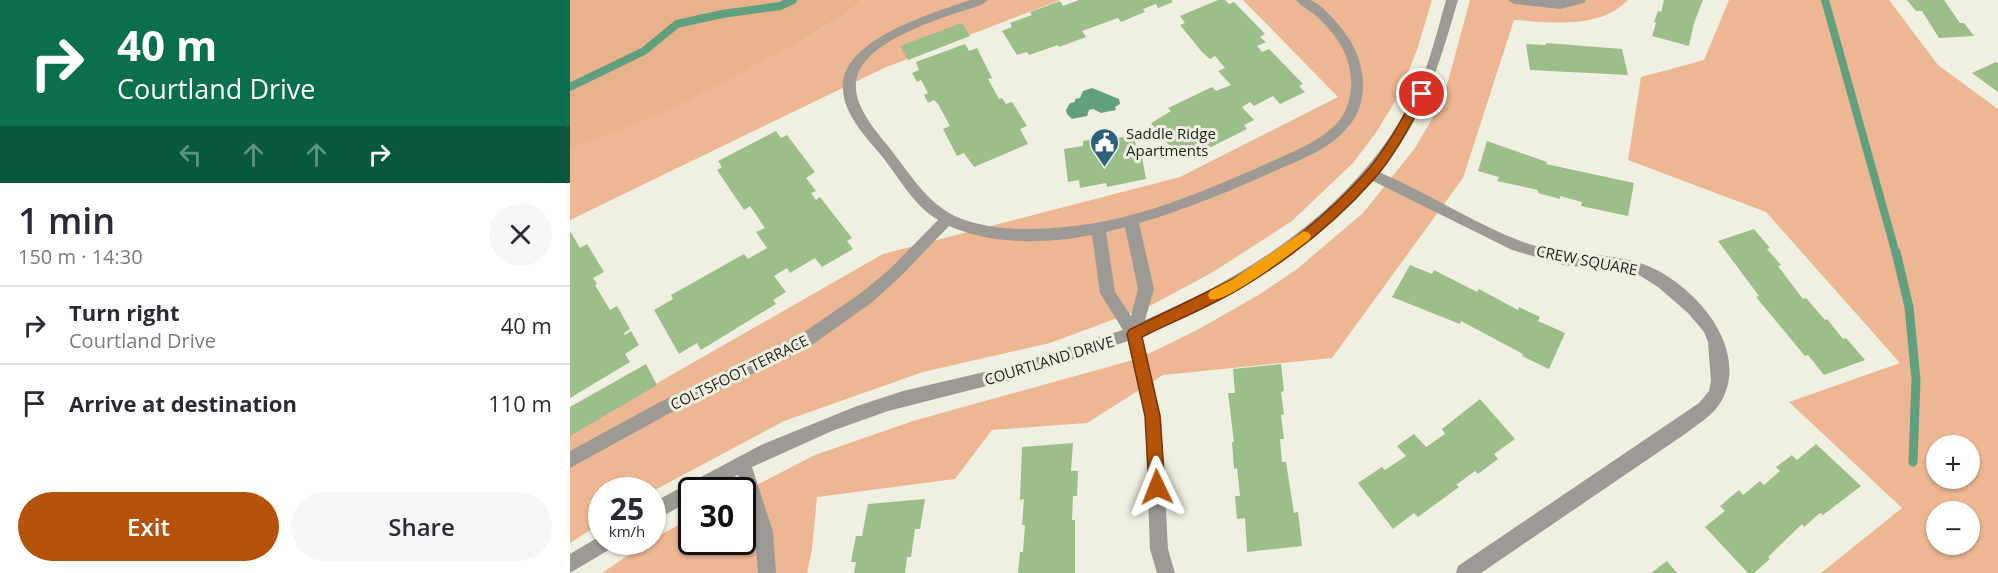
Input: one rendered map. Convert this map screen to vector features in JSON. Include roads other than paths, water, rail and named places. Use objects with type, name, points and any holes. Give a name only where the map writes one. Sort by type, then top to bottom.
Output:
[{"type":"street","points":[[982,0],[885,38],[870,49],[858,63],[850,83],[850,93],[857,115],[930,207],[948,218],[981,231],[1017,235],[1056,234],[1131,221],[1203,196],[1288,160],[1343,125],[1352,110],[1358,87],[1354,59],[1338,30],[1302,0]]},
{"type":"street","name":"COURTLAND DRIVE","points":[[666,505],[701,484],[795,437],[890,403],[1008,374],[1134,334],[1191,308],[1247,277],[1310,232],[1339,208],[1371,174],[1416,107],[1434,62],[1452,0]]},
{"type":"street","points":[[1514,0],[1560,5],[1580,0]]},
{"type":"street","name":"CREW SQUARE","points":[[1371,174],[1402,187],[1512,244],[1546,255],[1571,260],[1608,262],[1645,272],[1695,310],[1714,336],[1721,366],[1716,394],[1703,408],[1679,428],[1465,573]]},
{"type":"street","name":"COLTSFOOT TERRACE","points":[[570,460],[664,408],[803,342],[866,298],[895,273],[948,218]]},
{"type":"street","points":[[1131,221],[1146,290],[1134,334]]},
{"type":"street","points":[[1098,227],[1108,293],[1134,334],[1153,416],[1159,549],[1166,573]]},
{"type":"street","points":[[743,465],[763,526],[768,564],[766,573]]},
{"type":"street","points":[[570,564],[588,553]]},
{"type":"waterway","points":[[570,87],[644,51],[677,24],[722,14],[780,6],[793,0]]},
{"type":"waterway","points":[[1825,0],[1896,254]]},
{"type":"waterway","points":[[1896,252],[1909,307],[1916,380],[1913,462]]},
{"type":"place","name":"Saddle Ridge Apartments","points":[[1105,168]]}]
